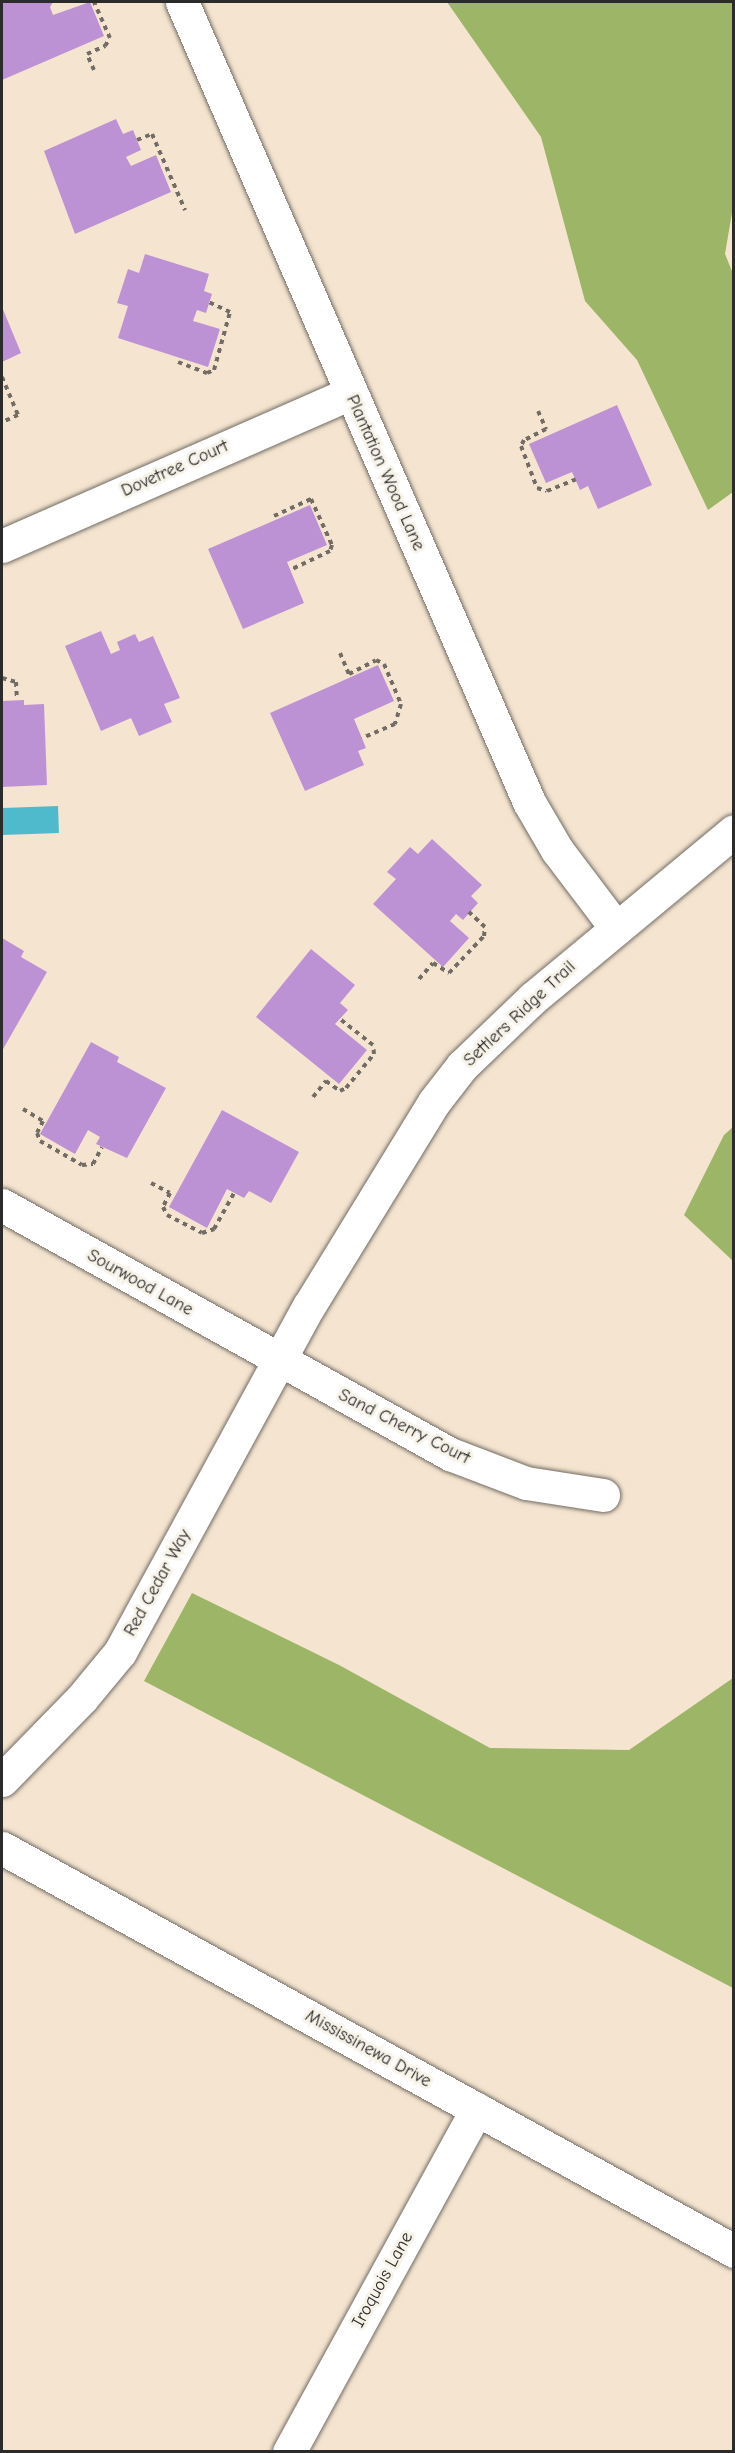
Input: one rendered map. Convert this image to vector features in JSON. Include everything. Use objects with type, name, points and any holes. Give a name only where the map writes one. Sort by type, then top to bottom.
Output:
[{"type":"street","name":"Plantation Wood Lane","points":[[182,2],[529,802],[557,850],[616,928]]},
{"type":"street","name":"Dovetree Court","points":[[2,546],[350,393]]},
{"type":"street","name":"Settlers Ridge Trail","points":[[279,1361],[375,1193],[434,1102],[496,1032],[616,928],[734,831]]},
{"type":"street","name":"Sourwood Lane","points":[[2,1205],[279,1361]]},
{"type":"street","name":"Sand Cherry Court","points":[[279,1361],[450,1454],[525,1483],[603,1495]]},
{"type":"street","name":"Red Cedar Way","points":[[2,1780],[82,1698],[120,1652],[279,1361]]},
{"type":"street","name":"Mississinewa Drive","points":[[2,1848],[734,2251]]},
{"type":"street","name":"Iroquois Lane","points":[[289,2451],[477,2109]]},
{"type":"path","points":[[94,2],[110,38],[105,46],[87,54],[94,70]]},
{"type":"path","points":[[137,140],[152,134],[185,210]]},
{"type":"path","points":[[178,362],[207,373],[213,370],[230,312],[210,302]]},
{"type":"path","points":[[2,376],[18,415],[2,422]]},
{"type":"path","points":[[538,411],[546,429],[524,440],[521,446],[537,488],[547,491],[576,479]]},
{"type":"path","points":[[274,516],[311,499],[332,545],[330,551],[290,570]]},
{"type":"path","points":[[340,653],[349,674],[376,660],[384,664],[401,704],[395,724],[362,738]]},
{"type":"path","points":[[2,678],[16,682],[17,700]]},
{"type":"path","points":[[419,979],[433,963],[449,973],[484,936],[485,927],[469,912]]},
{"type":"path","points":[[313,1097],[327,1081],[340,1091],[346,1088],[374,1054],[373,1045],[340,1019]]},
{"type":"path","points":[[23,1109],[43,1121],[37,1132],[40,1141],[82,1165],[93,1164],[102,1147]]},
{"type":"path","points":[[151,1182],[170,1193],[163,1207],[166,1215],[202,1233],[214,1229],[234,1193]]},
{"type":"green space","points":[[447,2],[733,2],[734,201],[725,254],[734,276],[733,492],[708,510],[637,360],[585,301],[541,137]]},
{"type":"green space","points":[[733,1127],[733,1261],[684,1215],[724,1135]]},
{"type":"green space","points":[[192,1593],[339,1665],[490,1748],[629,1750],[733,1678],[733,1988],[144,1681]]},
{"type":"water","points":[[58,806],[59,833],[3,835],[2,808]]},
{"type":"building","points":[[2,2],[53,2],[50,7],[53,15],[90,2],[104,36],[2,80]]},
{"type":"building","points":[[116,119],[123,134],[133,130],[141,150],[126,157],[131,166],[156,155],[171,192],[75,234],[44,151]]},
{"type":"building","points":[[145,254],[209,274],[204,291],[212,294],[206,313],[197,310],[193,321],[220,329],[208,367],[118,338],[128,306],[117,303],[128,269],[139,273]]},
{"type":"building","points":[[2,307],[21,353],[2,362]]},
{"type":"building","points":[[617,405],[652,485],[598,509],[588,486],[580,490],[572,472],[546,483],[529,444]]},
{"type":"building","points":[[310,505],[327,545],[287,562],[304,603],[243,629],[208,549]]},
{"type":"building","points":[[101,631],[111,654],[120,650],[117,642],[135,634],[139,642],[153,636],[180,698],[164,704],[172,722],[139,736],[131,718],[101,731],[65,646]]},
{"type":"building","points":[[378,665],[394,701],[354,719],[366,748],[358,751],[364,765],[305,791],[270,713]]},
{"type":"building","points":[[24,700],[24,705],[44,704],[47,785],[2,787],[2,701]]},
{"type":"building","points":[[432,839],[482,885],[471,896],[478,903],[463,920],[456,914],[450,921],[469,938],[443,967],[373,904],[396,879],[387,872],[410,847],[418,854]]},
{"type":"building","points":[[2,938],[24,951],[21,957],[47,972],[2,1051]]},
{"type":"building","points":[[311,949],[355,985],[340,1003],[348,1010],[335,1024],[367,1050],[339,1084],[256,1017]]},
{"type":"building","points":[[91,1042],[119,1057],[117,1062],[166,1088],[127,1158],[96,1144],[100,1137],[88,1130],[75,1154],[40,1134]]},
{"type":"building","points":[[222,1110],[299,1152],[271,1203],[249,1191],[244,1198],[227,1189],[207,1228],[169,1207]]}]
